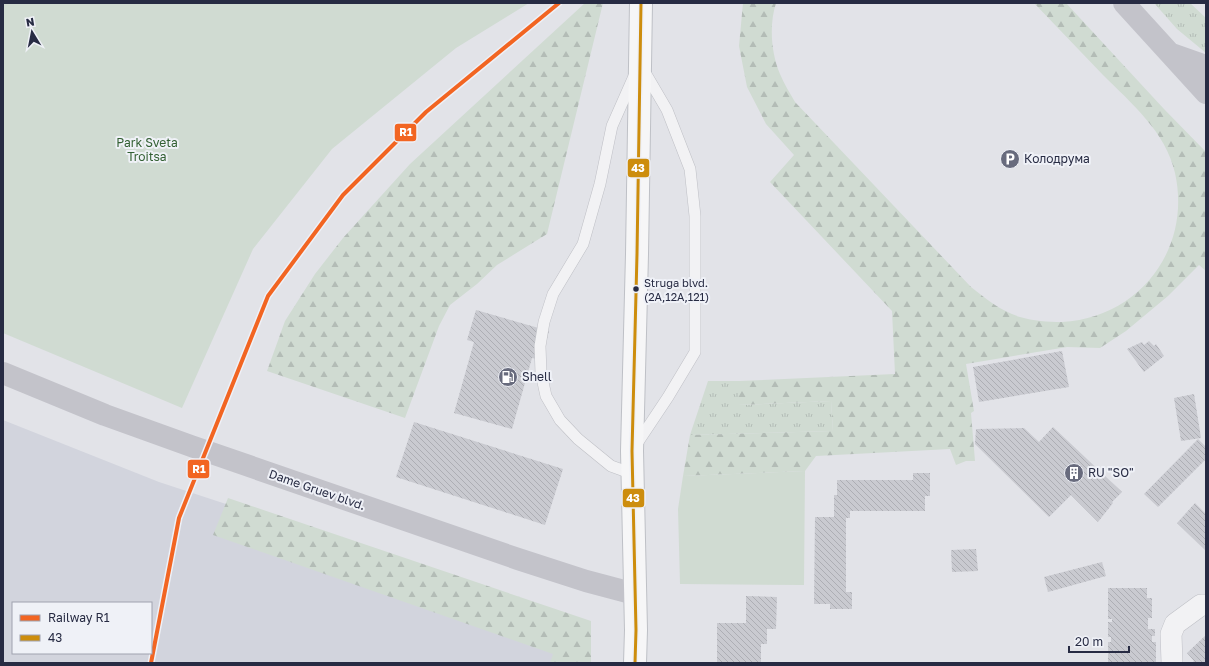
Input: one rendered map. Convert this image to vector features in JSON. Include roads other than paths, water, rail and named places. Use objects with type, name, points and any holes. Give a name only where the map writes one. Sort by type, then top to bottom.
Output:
[{"type":"main road","points":[[635,663],[632,451],[641,3]]},
{"type":"main road","points":[[1124,3],[1206,93]]},
{"type":"main road","points":[[1169,53],[1206,66]]},
{"type":"main road","name":"Dame Gruev blvd.","points":[[3,373],[105,415],[586,582],[635,594]]},
{"type":"street","points":[[1172,663],[1171,634],[1175,624],[1201,605],[1206,605]]},
{"type":"lane","points":[[632,451],[668,397],[695,352],[695,216],[690,169],[668,110],[640,62]]},
{"type":"lane","points":[[632,474],[611,466],[578,439],[560,420],[546,396],[541,373],[540,346],[544,322],[553,294],[583,244],[600,184],[612,126],[640,62]]},
{"type":"rail line","name":"R1","points":[[151,663],[179,518],[268,296],[343,195],[426,112],[559,3]]},
{"type":"place","name":"Колодрума","points":[[1010,159]]},
{"type":"place","name":"Struga blvd. (2A,12A,121)","points":[[636,289]]},
{"type":"place","name":"Shell","points":[[508,377]]},
{"type":"place","name":"RU \"SO\"","points":[[1074,473]]},
{"type":"park label","name":"Park Sveta Troitsa","points":[[147,150]]}]
